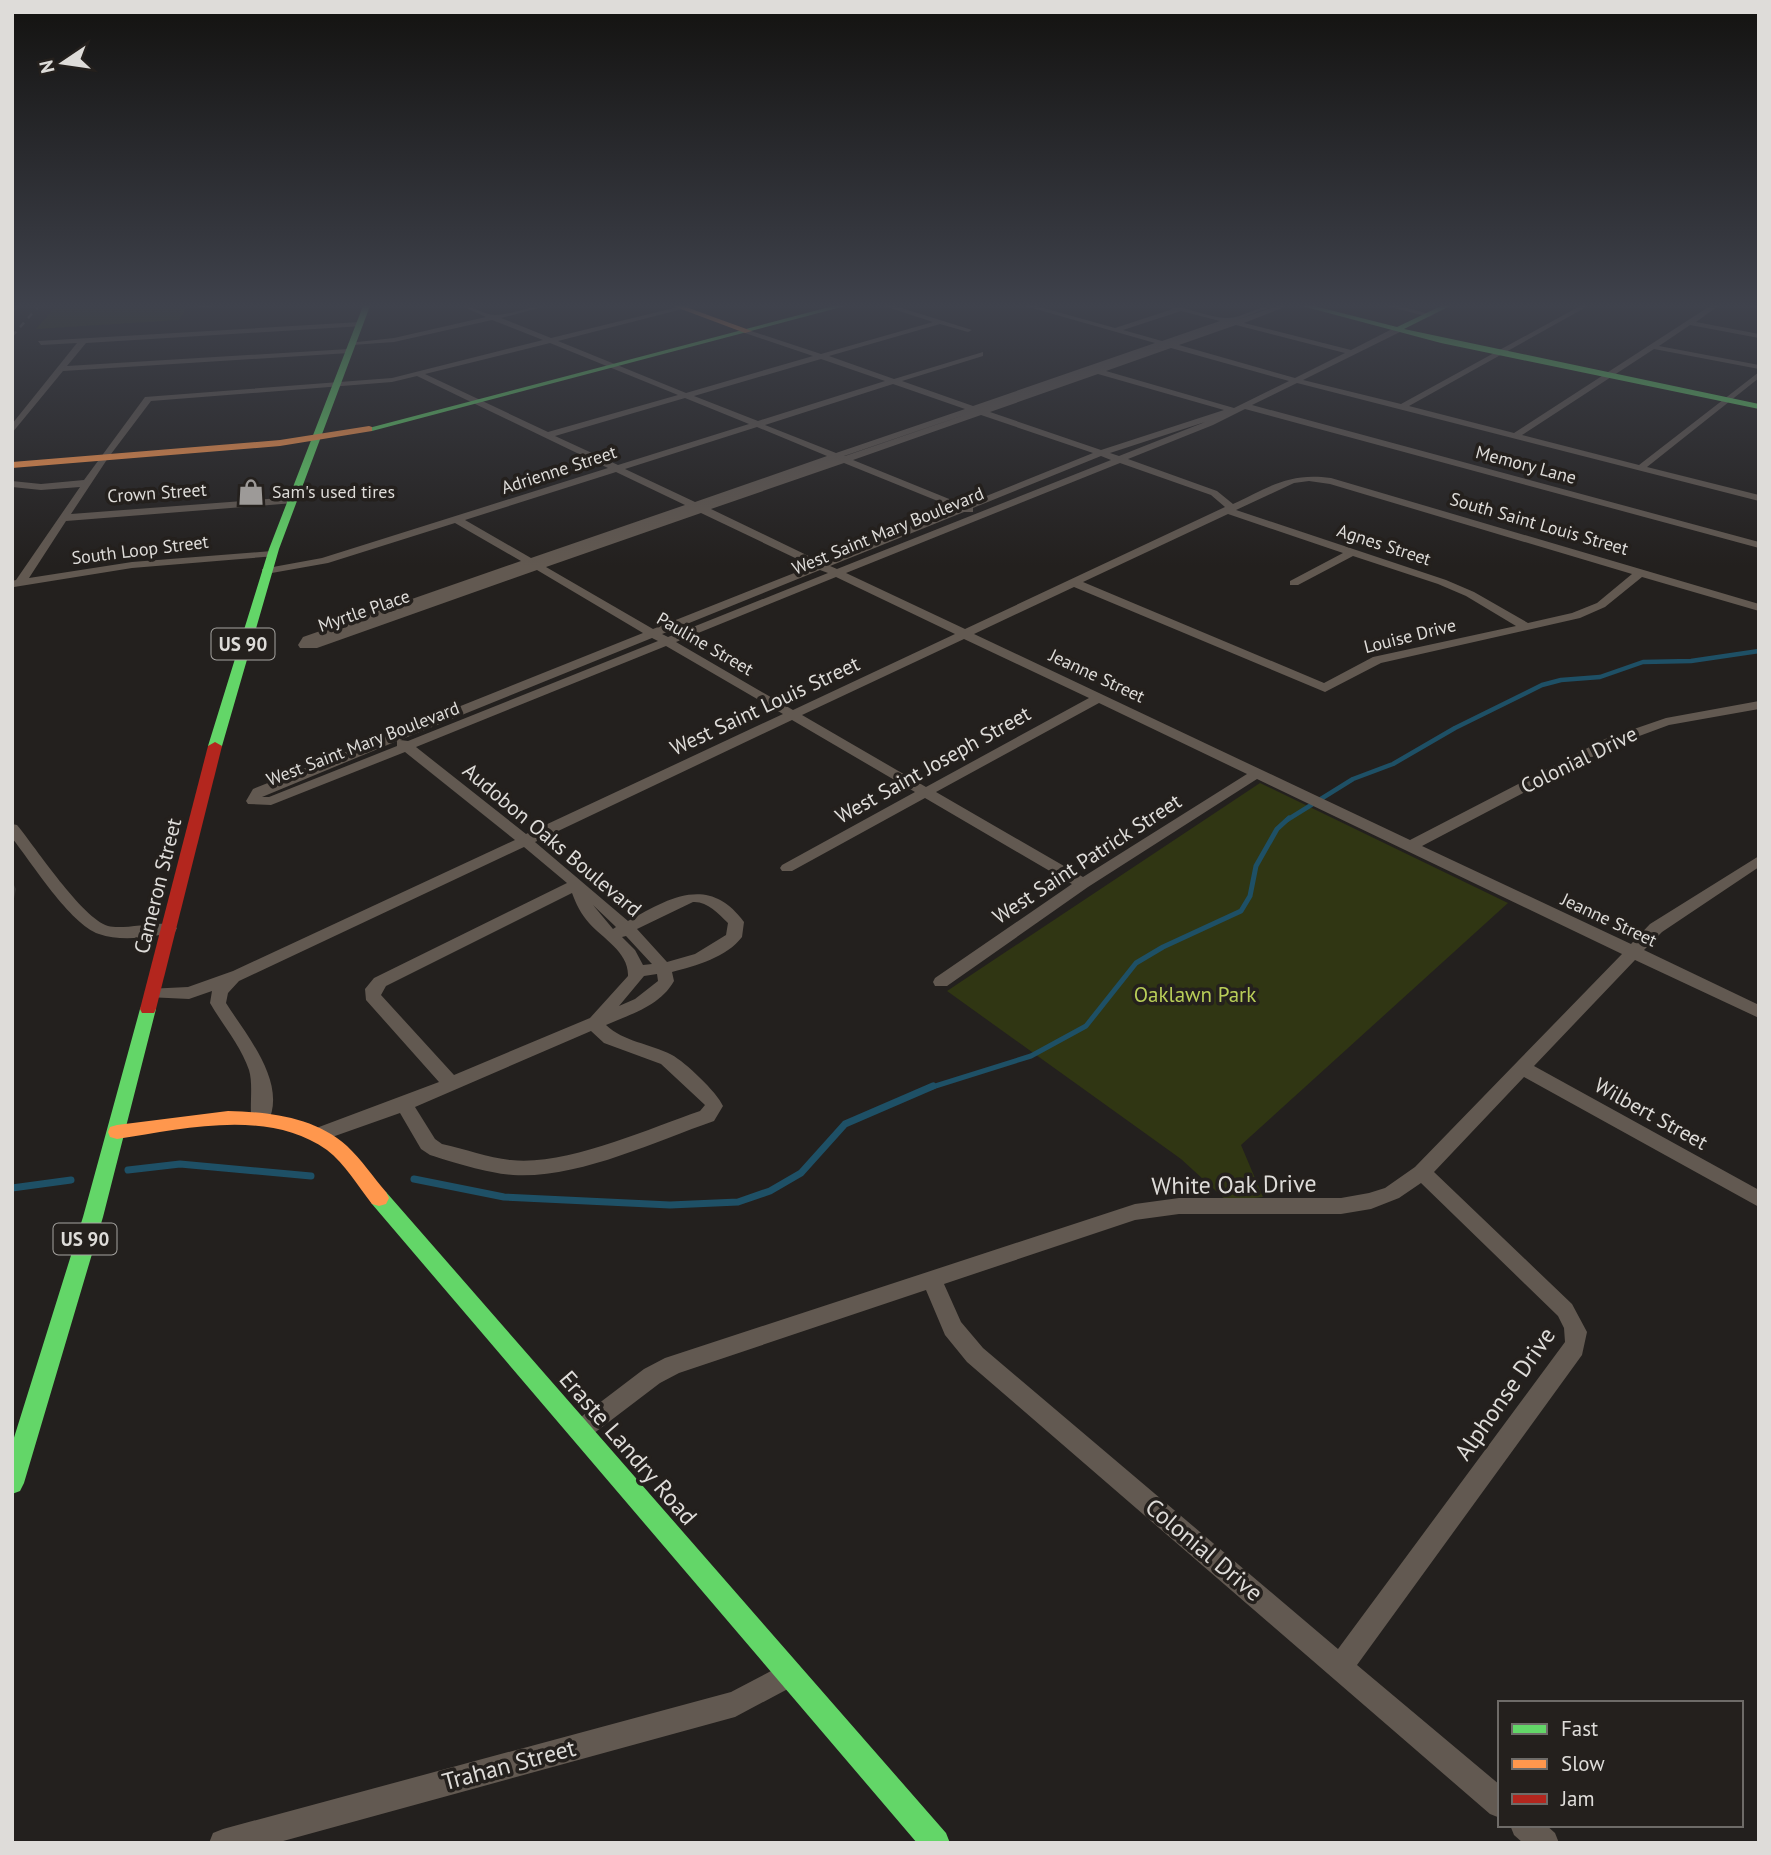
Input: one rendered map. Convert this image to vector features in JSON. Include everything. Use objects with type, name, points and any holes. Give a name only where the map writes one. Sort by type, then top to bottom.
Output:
[{"type":"main road","name":"Cameron Street","points":[[12,1483],[117,1132],[224,712],[266,571],[332,393]]},
{"type":"main road","points":[[12,465],[314,439],[392,425],[519,393]]},
{"type":"main road","points":[[1689,393],[1759,407]]},
{"type":"main road","name":"Eraste Landry Road","points":[[117,1132],[184,1123],[260,1119],[292,1124],[318,1135],[334,1146],[936,1843]]},
{"type":"street","points":[[12,430],[42,393]]},
{"type":"street","points":[[16,584],[104,457],[148,399],[234,393]]},
{"type":"street","name":"Jeanne Street","points":[[458,393],[1759,1012]]},
{"type":"street","points":[[677,393],[980,515]]},
{"type":"street","points":[[548,435],[697,393]]},
{"type":"street","name":"Adrienne Street","points":[[266,571],[324,561],[854,393]]},
{"type":"street","name":"Agnes Street","points":[[926,393],[1202,488],[1214,493],[1228,508],[1461,590],[1526,627]]},
{"type":"street","name":"Myrtle Place","points":[[533,565],[307,639],[304,645],[313,645],[1027,393]]},
{"type":"street","name":"Memory Lane","points":[[1181,393],[1759,545]]},
{"type":"street","name":"West Saint Mary Boulevard","points":[[1239,408],[1101,453],[963,508],[258,792],[253,801],[271,801],[408,748],[1210,424],[1270,393]]},
{"type":"street","points":[[1345,393],[1759,498]]},
{"type":"street","points":[[1402,407],[1428,393]]},
{"type":"street","points":[[1515,436],[1583,393]]},
{"type":"street","points":[[1640,468],[1735,393]]},
{"type":"street","name":"West Saint Louis Street","points":[[239,975],[1228,508],[1282,484],[1309,478]]},
{"type":"street","name":"South Saint Louis Street","points":[[1309,478],[1354,488],[1759,608]]},
{"type":"street","points":[[12,485],[41,487],[88,483]]},
{"type":"street","name":"Crown Street","points":[[64,518],[294,500]]},
{"type":"street","name":"Pauline Street","points":[[456,519],[1083,884]]},
{"type":"street","points":[[1294,583],[1351,552]]},
{"type":"street","name":"South Loop Street","points":[[16,584],[132,565],[272,554]]},
{"type":"street","name":"Louise Drive","points":[[1073,582],[1325,688],[1377,660],[1591,611],[1640,573]]},
{"type":"street","name":"West Saint Joseph Street","points":[[787,868],[1098,698]]},
{"type":"street","name":"Colonial Drive","points":[[1410,846],[1610,742],[1666,722],[1759,705]]},
{"type":"street","name":"Audobon Oaks Boulevard","points":[[394,737],[576,886],[592,896],[627,928],[665,969]]},
{"type":"street","name":"West Saint Patrick Street","points":[[941,982],[1083,884],[1257,773]]},
{"type":"street","points":[[12,828],[93,926],[115,932],[169,928]]},
{"type":"street","name":"White Oak Drive","points":[[581,1430],[652,1376],[673,1365],[1135,1212],[1179,1206],[1341,1206],[1392,1194],[1422,1172],[1656,928],[1756,865]]},
{"type":"street","points":[[451,1083],[372,996],[373,989],[380,982],[576,886],[594,919],[634,961],[638,971],[636,977],[593,1023]]},
{"type":"street","points":[[611,937],[682,901],[697,897],[708,900],[736,922],[736,934],[690,963],[665,969],[638,971]]},
{"type":"street","points":[[318,1135],[404,1104],[641,1003],[665,983],[665,969]]},
{"type":"street","points":[[153,993],[189,993],[239,975]]},
{"type":"street","points":[[239,975],[225,985],[218,1003],[248,1044],[255,1059],[262,1097],[260,1119]]},
{"type":"street","points":[[404,1104],[428,1144],[436,1150],[512,1168],[574,1161],[673,1129],[707,1116],[711,1111],[712,1101],[667,1060],[610,1039],[593,1023]]},
{"type":"street","name":"Wilbert Street","points":[[1522,1068],[1759,1199]]},
{"type":"street","name":"Alphonse Drive","points":[[1341,1666],[1574,1348],[1577,1339],[1577,1329],[1565,1310],[1422,1172]]},
{"type":"street","name":"Colonial Drive","points":[[931,1279],[953,1328],[975,1355],[1498,1802]]},
{"type":"street","name":"Trahan Street","points":[[223,1843],[735,1703],[790,1674]]},
{"type":"street","points":[[1526,1827],[1545,1843]]},
{"type":"green space","name":"Oaklawn Park","points":[[1260,783],[1508,903],[1241,1145],[1263,1197],[1227,1201],[1181,1159],[947,991]]},
{"type":"waterway","points":[[1287,820],[1353,779],[1393,764],[1455,728],[1542,685],[1561,680],[1600,677],[1643,662],[1691,661],[1759,651]]},
{"type":"waterway","points":[[929,1088],[1031,1056],[1086,1026],[1136,963],[1163,947],[1241,911],[1250,896],[1256,866],[1277,829],[1289,818]]},
{"type":"waterway","points":[[414,1179],[504,1197],[670,1205],[738,1202],[770,1191],[801,1173],[845,1124],[933,1086]]},
{"type":"waterway","points":[[128,1170],[180,1164],[311,1176]]},
{"type":"waterway","points":[[12,1188],[71,1180]]},
{"type":"traffic: fast","points":[[215,746],[274,549],[334,393]]},
{"type":"traffic: fast","points":[[369,429],[509,393]]},
{"type":"traffic: fast","points":[[1689,393],[1759,407]]},
{"type":"traffic: fast","points":[[12,1483],[93,1217],[148,1009]]},
{"type":"traffic: fast","points":[[379,1198],[936,1843]]},
{"type":"traffic: slow","points":[[12,465],[280,443],[369,429]]},
{"type":"traffic: slow","points":[[117,1132],[228,1118],[283,1123],[309,1131],[333,1145],[379,1198]]},
{"type":"traffic: jam","points":[[148,1009],[215,746]]},
{"type":"place","name":"Sam's used tires","points":[[251,492]]}]
